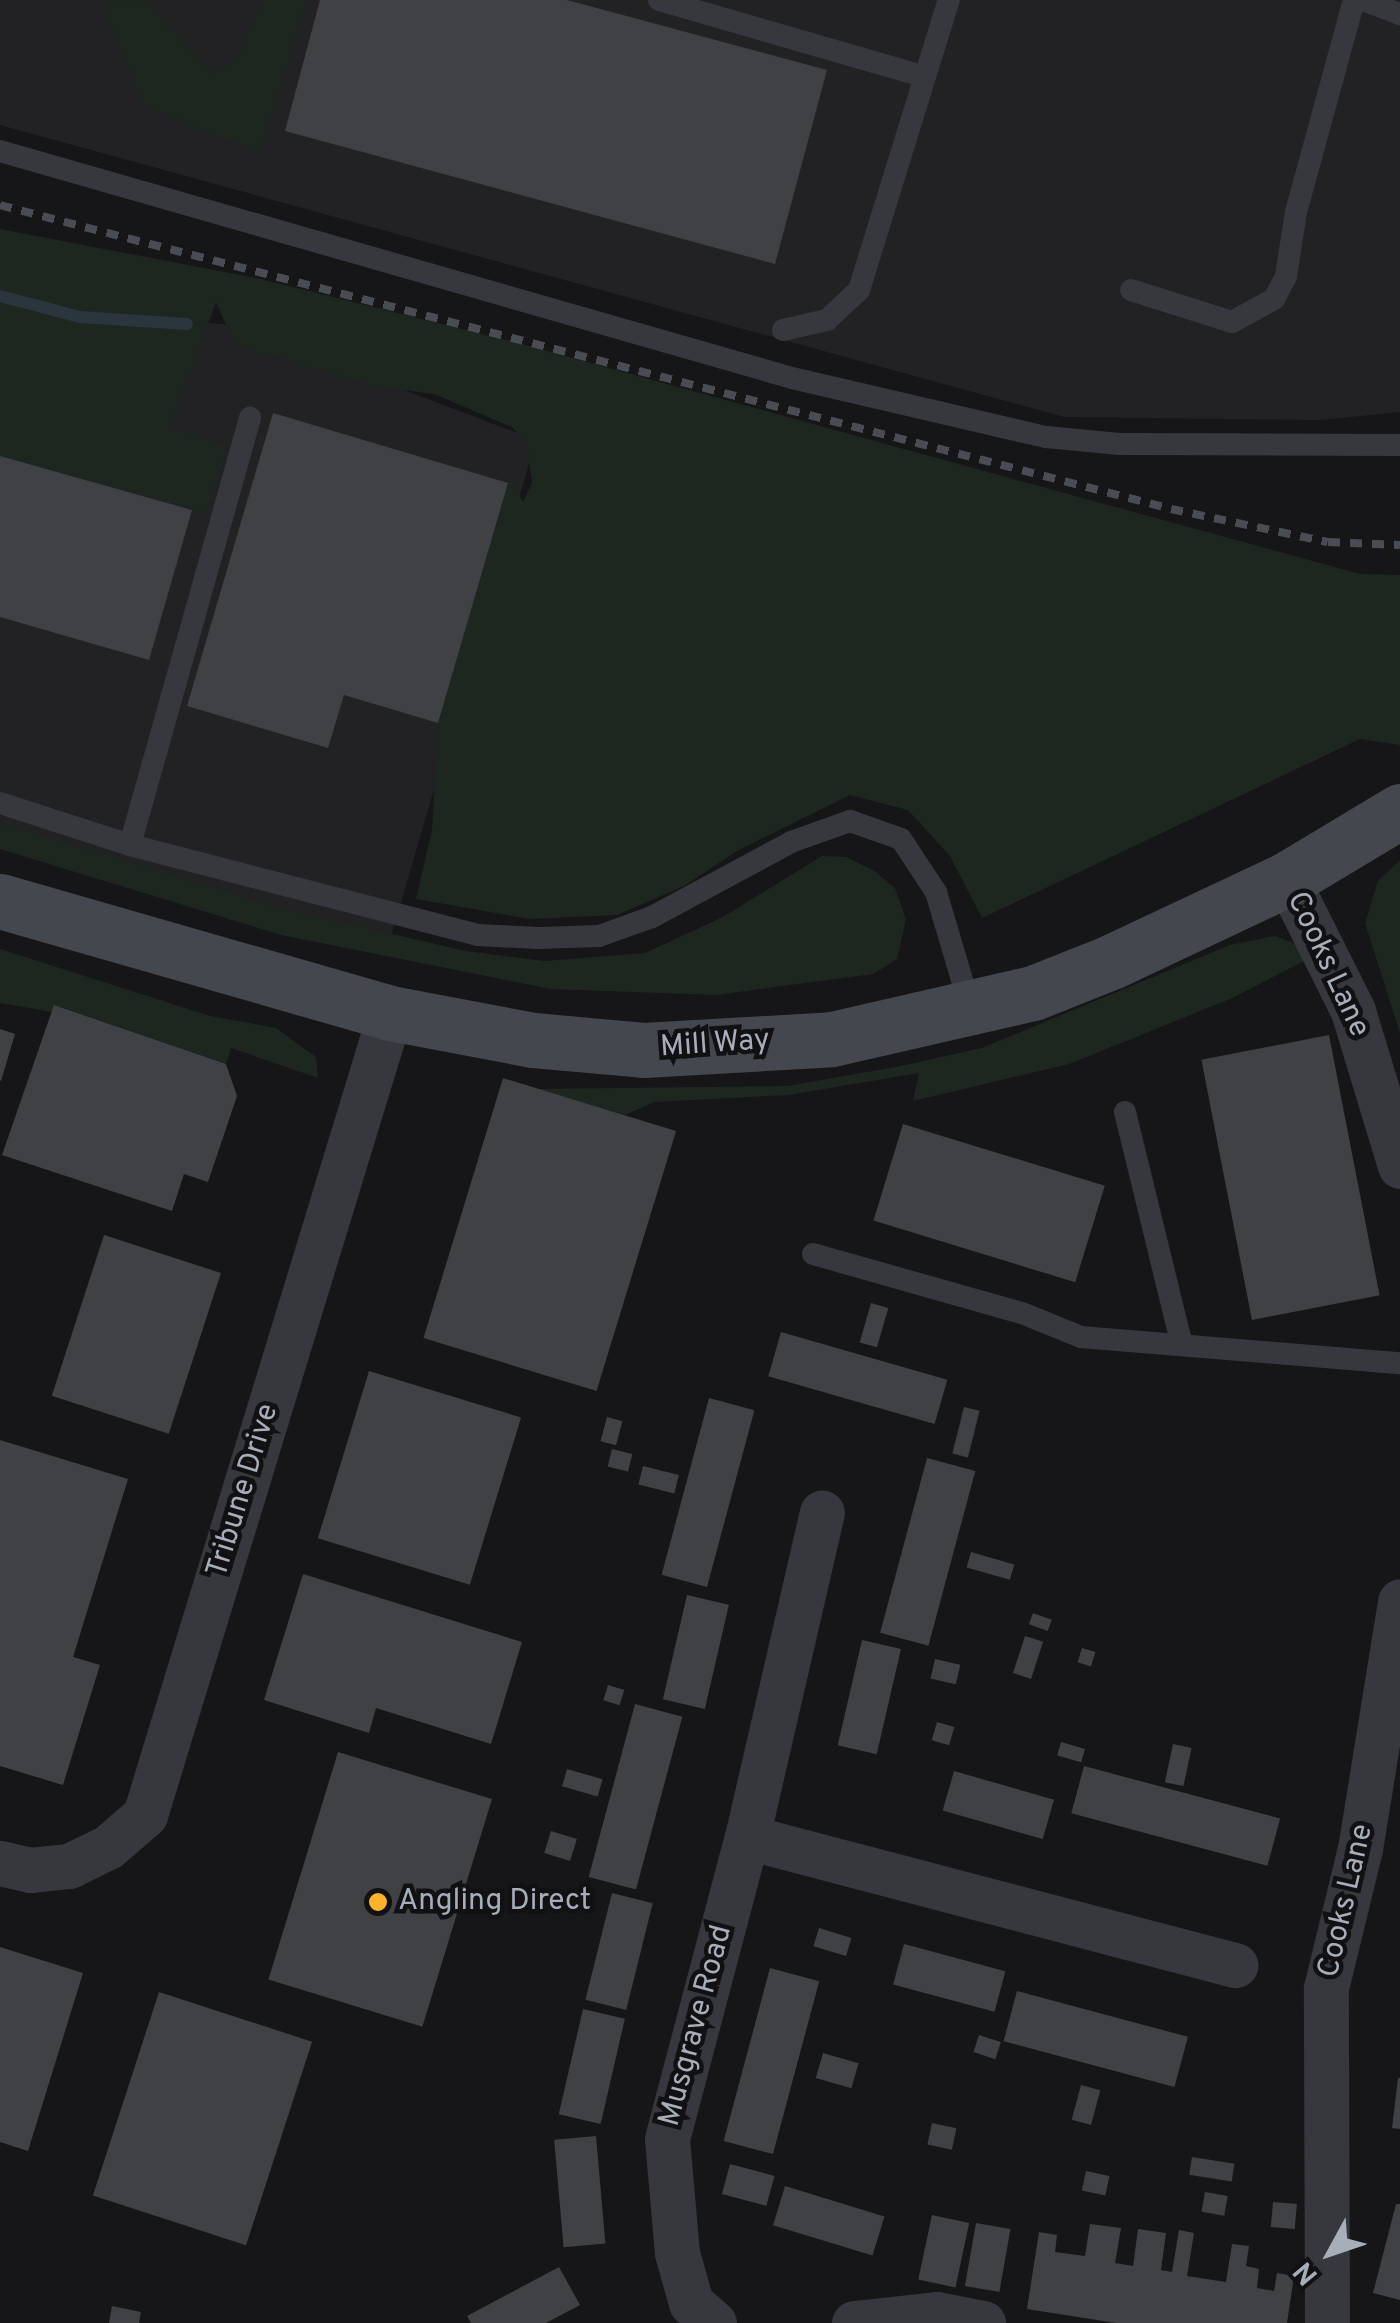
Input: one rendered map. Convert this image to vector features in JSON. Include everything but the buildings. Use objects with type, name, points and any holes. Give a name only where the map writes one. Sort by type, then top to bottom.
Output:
[{"type":"street","name":"Mill Way","points":[[0,902],[390,1013],[533,1040],[644,1050],[832,1040],[971,1010],[1111,962],[1287,879],[1400,811]]},
{"type":"street","name":"Cooks Lane","points":[[1287,879],[1353,1011],[1400,1166]]},
{"type":"street","name":"Tribune Drive","points":[[0,1863],[30,1870],[70,1866],[108,1847],[145,1815],[390,1013]]},
{"type":"street","name":"Musgrave Road","points":[[714,2323],[690,2303],[677,2253],[667,2139],[747,1838],[822,1512]]},
{"type":"street","name":"Cooks Lane","points":[[1327,2323],[1326,1988],[1380,1854],[1400,1601]]},
{"type":"street","points":[[747,1838],[1235,1964]]},
{"type":"street","points":[[858,2323],[938,2314],[982,2323]]},
{"type":"lane","points":[[659,0],[923,76]]},
{"type":"lane","points":[[783,330],[827,320],[858,290],[949,0]]},
{"type":"lane","points":[[1131,290],[1232,322],[1274,300],[1354,0]]},
{"type":"lane","points":[[1363,0],[1400,14]]},
{"type":"lane","points":[[0,151],[792,378],[1046,437],[1120,444],[1400,445]]},
{"type":"lane","points":[[130,844],[250,418]]},
{"type":"lane","points":[[0,802],[130,844],[478,935],[539,938],[599,936],[652,918],[791,842],[850,821],[901,839],[927,879],[971,1010]]},
{"type":"lane","points":[[1125,1112],[1182,1346]]},
{"type":"lane","points":[[813,1254],[1022,1313],[1081,1337],[1400,1363]]},
{"type":"shaded area","points":[[0,0],[1400,0],[1400,412],[1321,420],[1064,417],[0,125]]},
{"type":"shaded area","points":[[143,0],[215,74],[239,55],[263,0],[307,0],[259,153],[144,106],[101,2]]},
{"type":"shaded area","points":[[0,229],[261,279],[514,342],[1360,574],[1400,575],[1400,745],[1360,739],[982,918],[950,856],[908,810],[850,795],[737,851],[684,886],[617,915],[530,919],[416,899],[432,830],[438,723],[510,477],[523,502],[532,483],[527,444],[512,427],[434,394],[373,386],[235,345],[216,302],[169,428],[227,446],[207,513],[0,456]]},
{"type":"shaded area","points":[[0,307],[233,325],[536,440],[388,947],[0,834]]},
{"type":"shaded area","points":[[0,823],[284,909],[466,951],[544,961],[645,953],[723,917],[822,856],[846,857],[873,870],[895,888],[906,919],[897,959],[873,974],[716,995],[551,989],[281,935],[0,849]]},
{"type":"shaded area","points":[[1400,860],[1400,1033],[1365,923],[1378,881]]},
{"type":"shaded area","points":[[1275,936],[1296,944],[1308,959],[1230,999],[1069,1064],[913,1101],[919,1073],[788,1095],[654,1102],[625,1115],[537,1089],[787,1086],[896,1067],[982,1048],[1230,945]]},
{"type":"shaded area","points":[[0,949],[210,1016],[276,1028],[316,1057],[318,1078],[231,1048],[226,1064],[55,1005],[52,1012],[0,1003]]},
{"type":"waterway","points":[[0,296],[80,317],[187,324]]},
{"type":"railway","points":[[0,205],[1171,509],[1328,542],[1400,545]]},
{"type":"place","name":"Angling Direct","points":[[378,1902]]}]
